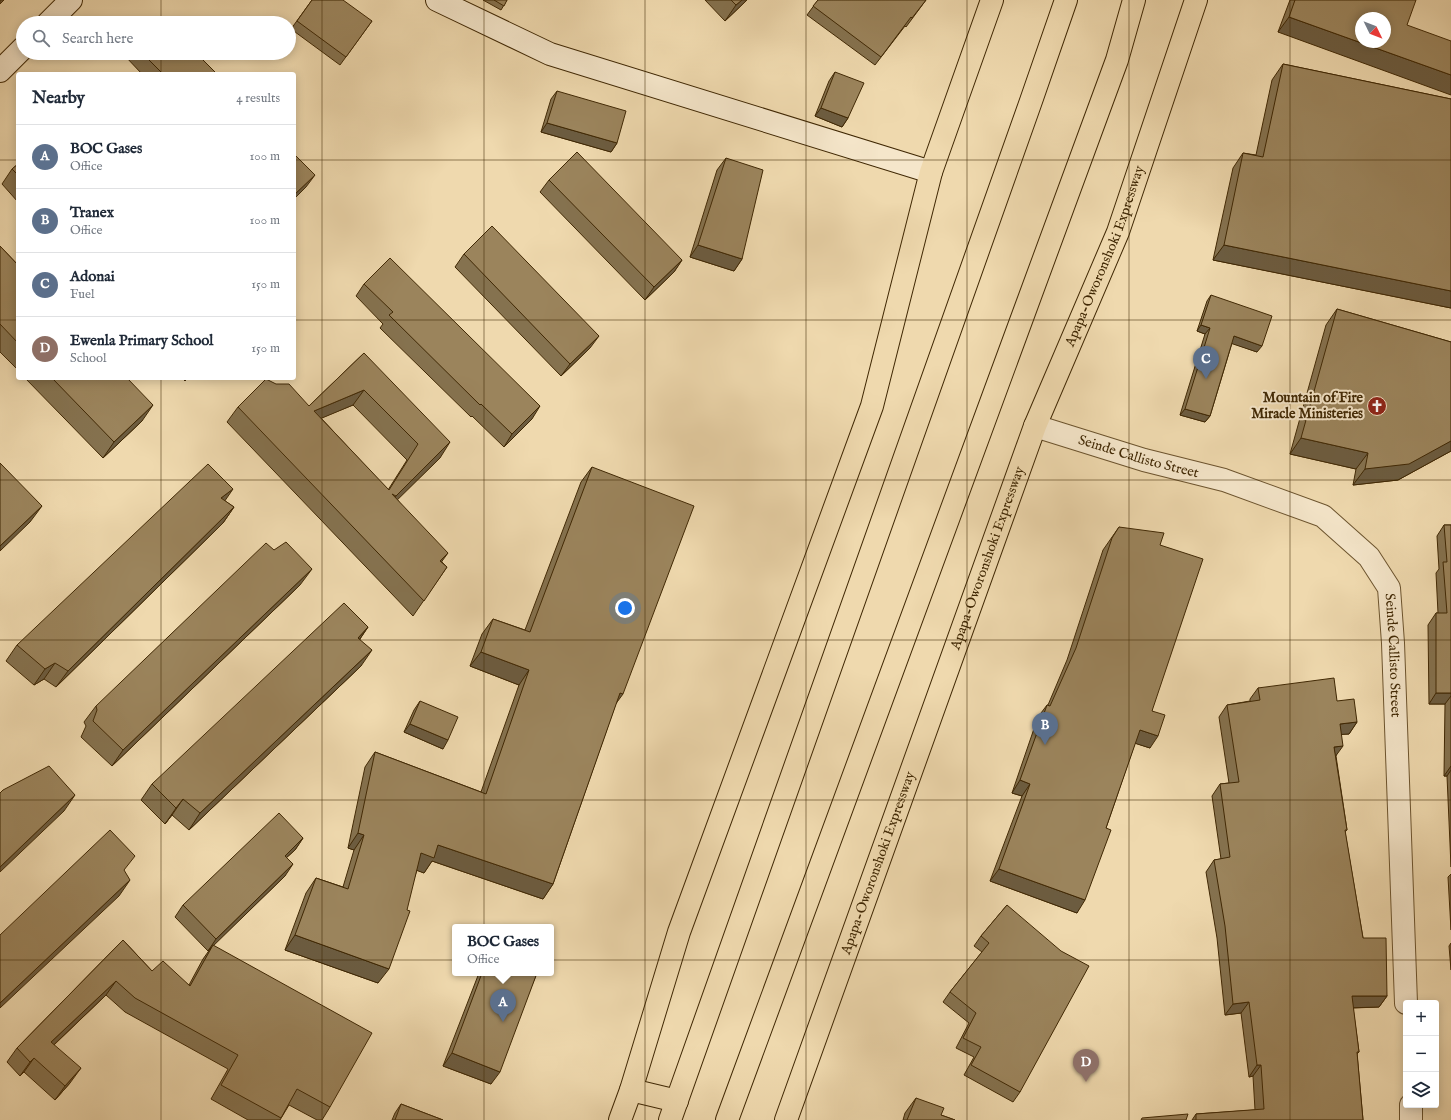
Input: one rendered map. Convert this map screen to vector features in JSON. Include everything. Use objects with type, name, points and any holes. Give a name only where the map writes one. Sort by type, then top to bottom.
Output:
[{"type":"main road","points":[[620,1120],[632,1090],[678,932],[872,406],[931,172],[992,0]]},
{"type":"main road","points":[[632,1090],[673,1110],[1066,0]]},
{"type":"main road","points":[[727,1120],[1114,68],[1134,0]]},
{"type":"main road","name":"Apapa-Oworonshoki Expressway","points":[[786,1120],[1035,426],[1118,232],[1196,0]]},
{"type":"street","points":[[55,16],[71,0]]},
{"type":"street","points":[[437,0],[550,54],[931,172]]},
{"type":"street","points":[[0,71],[16,55]]},
{"type":"street","name":"Seinde Callisto Street","points":[[1035,426],[1144,460],[1224,480],[1323,516],[1369,557],[1389,588],[1393,642],[1406,1000]]},
{"type":"street","points":[[1411,1108],[1411,1120]]},
{"type":"building","points":[[312,0],[343,0],[372,21],[346,57],[297,21]]},
{"type":"building","points":[[494,0],[507,0],[504,6]]},
{"type":"building","points":[[731,0],[742,0],[736,5]]},
{"type":"building","points":[[818,0],[926,0],[912,18],[911,17],[881,57],[813,6]]},
{"type":"building","points":[[1295,0],[1416,0],[1407,25],[1451,41],[1451,75],[1376,48],[1391,48],[1391,12],[1355,12],[1355,41],[1289,17]]},
{"type":"building","points":[[149,60],[203,60],[215,72],[161,72]]},
{"type":"building","points":[[1283,64],[1451,99],[1451,291],[1224,245],[1243,153],[1263,157]]},
{"type":"building","points":[[835,72],[864,83],[848,118],[821,108]]},
{"type":"building","points":[[557,91],[626,111],[617,143],[547,123]]},
{"type":"building","points":[[577,152],[682,260],[654,287],[549,180]]},
{"type":"building","points":[[296,156],[315,175],[296,193]]},
{"type":"building","points":[[726,158],[763,170],[742,259],[698,245]]},
{"type":"building","points":[[16,166],[16,173],[12,169]]},
{"type":"building","points":[[492,226],[599,336],[570,364],[464,254]]},
{"type":"building","points":[[0,246],[16,263],[16,341],[0,324]]},
{"type":"building","points":[[390,258],[540,406],[512,434],[481,404],[480,405],[389,315],[393,312],[364,284]]},
{"type":"building","points":[[1211,295],[1272,316],[1262,346],[1234,336],[1210,416],[1185,409],[1210,328],[1201,325]]},
{"type":"building","name":"Mountain of Fire Miracle Ministeries","points":[[1337,309],[1451,342],[1451,441],[1409,464],[1365,469],[1368,453],[1301,438]]},
{"type":"building","points":[[364,353],[450,442],[396,496],[392,494],[448,553],[440,561],[447,567],[424,601],[238,407],[265,380],[276,384],[289,384],[309,406]],"holes":[[[364,390],[418,444],[389,490],[314,411]]]},
{"type":"building","points":[[54,380],[129,380],[153,405],[114,442]]},
{"type":"building","points":[[0,463],[42,506],[0,546]]},
{"type":"building","points":[[208,464],[233,489],[221,498],[234,507],[68,671],[55,663],[45,669],[17,645]]},
{"type":"building","points":[[592,467],[694,506],[623,694],[620,693],[553,884],[438,845],[434,858],[421,853],[407,910],[410,911],[389,969],[295,935],[316,878],[348,889],[364,835],[358,833],[375,752],[486,794],[529,670],[481,652],[493,619],[530,632]]},
{"type":"building","points":[[1444,525],[1451,525],[1451,693],[1436,693],[1436,613],[1447,613],[1443,562],[1447,562]]},
{"type":"building","points":[[1119,527],[1164,533],[1160,545],[1203,559],[1152,711],[1165,715],[1158,736],[1140,730],[1106,828],[1111,830],[1085,900],[999,869],[1030,784],[1020,780],[1047,705],[1050,706],[1076,648],[1112,538]]},
{"type":"building","points":[[286,542],[312,569],[123,750],[93,721],[97,710],[96,706],[266,543],[274,550]]},
{"type":"building","points":[[344,603],[368,627],[358,638],[372,650],[200,813],[183,799],[176,808],[152,784]]},
{"type":"building","points":[[1334,678],[1337,701],[1354,699],[1357,722],[1340,724],[1343,746],[1334,747],[1347,830],[1345,830],[1363,938],[1386,938],[1387,996],[1352,996],[1359,1052],[1357,1052],[1363,1120],[1196,1120],[1196,1114],[1264,1109],[1261,1065],[1257,1065],[1249,1002],[1233,1004],[1225,926],[1214,860],[1230,857],[1220,784],[1239,782],[1227,705],[1260,700],[1258,688]]},
{"type":"building","points":[[420,701],[458,717],[448,740],[410,724]]},
{"type":"building","points":[[49,766],[75,795],[0,867],[0,793]]},
{"type":"building","points":[[279,813],[303,838],[285,856],[293,864],[216,939],[183,905]]},
{"type":"building","points":[[110,830],[135,856],[124,870],[130,880],[0,1003],[0,935]]},
{"type":"building","points":[[1007,905],[1061,951],[1089,966],[1020,1092],[971,1065],[981,1047],[963,1038],[976,1013],[950,992],[989,943],[981,936]]},
{"type":"building","points":[[123,940],[152,971],[163,961],[190,986],[213,945],[372,1033],[330,1107],[297,1089],[281,1118],[221,1085],[238,1055],[135,998],[116,981],[51,1042],[81,1068],[65,1086],[34,1058],[30,1062],[17,1048]]},
{"type":"building","points":[[481,976],[536,976],[500,1072],[452,1053]]},
{"type":"building","points":[[916,1098],[944,1108],[941,1115],[955,1120],[907,1120]]},
{"type":"building","points":[[401,1104],[443,1120],[395,1120]]},
{"type":"building","points":[[1188,1114],[1186,1120],[1141,1120],[1142,1118]]},
{"type":"place","name":"Adonai","points":[[1206,379]]},
{"type":"place","name":"Mountain of Fire Miracle Ministeries","points":[[1377,406]]},
{"type":"place","name":"Tranex","points":[[1045,745]]},
{"type":"place","name":"BOC Gases","points":[[503,1022]]},
{"type":"place","name":"Ewenla Primary School","points":[[1086,1082]]}]
